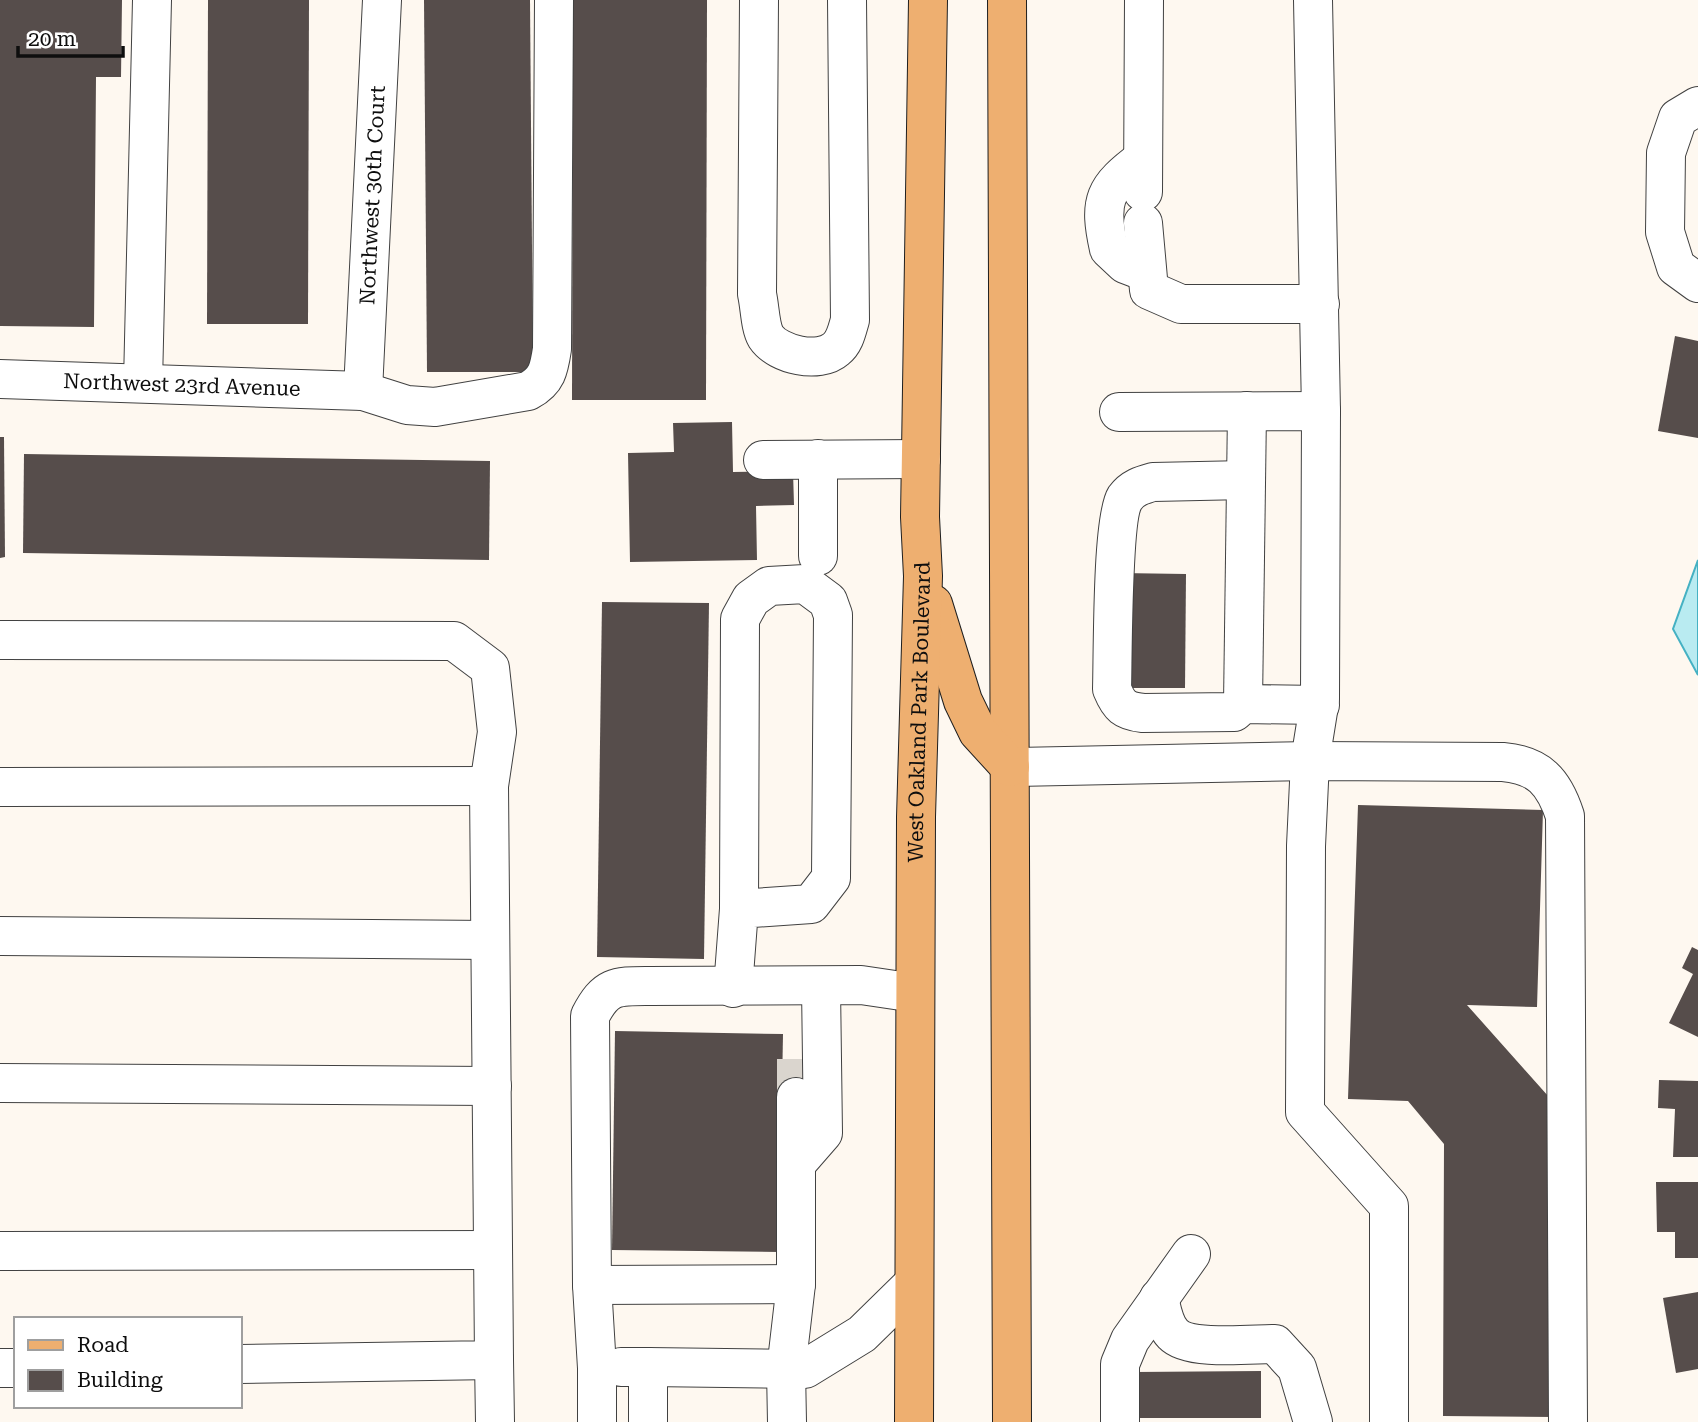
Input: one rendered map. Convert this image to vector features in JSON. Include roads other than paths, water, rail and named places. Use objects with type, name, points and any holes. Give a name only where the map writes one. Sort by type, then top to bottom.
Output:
[{"type":"main road","name":"West Oakland Park Boulevard","points":[[914,1422],[912,1285],[916,817],[923,576],[921,459],[928,0]]},
{"type":"main road","points":[[1007,0],[1012,1422]]},
{"type":"main road","points":[[923,576],[963,701],[978,732],[1010,767]]},
{"type":"street","points":[[143,383],[152,0]]},
{"type":"street","name":"Northwest 30th Court","points":[[363,391],[382,0]]},
{"type":"street","name":"Northwest 23rd Avenue","points":[[0,379],[363,391],[407,405],[435,407],[528,391],[539,385],[548,373],[552,349],[554,0]]},
{"type":"street","points":[[759,0],[757,294],[765,336],[779,351],[812,356],[834,352],[842,344],[850,320],[848,0]]},
{"type":"street","points":[[1144,0],[1143,192],[1149,290],[1181,304],[1320,304]]},
{"type":"street","points":[[1313,0],[1320,304],[1320,705],[1310,761],[1306,846],[1305,1112],[1388,1206],[1389,1422]]},
{"type":"street","points":[[1698,106],[1678,118],[1666,153],[1665,232],[1676,267],[1698,283]]},
{"type":"street","points":[[1143,192],[1116,179],[1107,192],[1105,214],[1109,249],[1125,264],[1146,272]]},
{"type":"street","points":[[1243,704],[1247,411]]},
{"type":"street","points":[[1119,412],[1321,411]]},
{"type":"street","points":[[818,459],[818,556]]},
{"type":"street","points":[[763,460],[921,459]]},
{"type":"street","points":[[1246,480],[1153,482],[1138,486],[1125,499],[1119,515],[1117,541],[1112,689],[1119,706],[1129,712],[1234,712],[1243,704],[1320,705]]},
{"type":"street","points":[[733,988],[739,909],[740,619],[751,599],[769,586],[805,584],[828,601],[833,615],[831,878],[811,904],[739,909]]},
{"type":"street","points":[[0,640],[454,640],[489,668],[497,732],[489,786],[495,1422]]},
{"type":"street","points":[[1010,767],[1310,761],[1525,764],[1542,776],[1559,796],[1565,816],[1567,1422]]},
{"type":"street","points":[[0,787],[489,786]]},
{"type":"street","points":[[0,936],[490,940]]},
{"type":"street","points":[[813,1016],[861,985],[915,993]]},
{"type":"street","points":[[597,1422],[592,1285],[590,1016],[601,995],[619,986],[733,988],[813,1016]]},
{"type":"street","points":[[796,1164],[823,1133],[813,1016]]},
{"type":"street","points":[[0,1083],[492,1086]]},
{"type":"street","points":[[787,1422],[786,1370],[796,1284],[796,1097]]},
{"type":"street","points":[[0,1251],[493,1250]]},
{"type":"street","points":[[1120,1422],[1120,1364],[1130,1340],[1191,1254]]},
{"type":"street","points":[[592,1285],[796,1284]]},
{"type":"street","points":[[597,1367],[805,1369],[862,1334],[912,1285]]},
{"type":"street","points":[[1159,1298],[1163,1317],[1173,1334],[1187,1344],[1275,1344],[1297,1368],[1313,1422]]},
{"type":"street","points":[[242,1364],[494,1360]]},
{"type":"street","points":[[648,1367],[648,1422]]},
{"type":"water","points":[[1698,560],[1698,675],[1673,629]]},
{"type":"tunnel","points":[[796,1042],[796,1097]]}]
